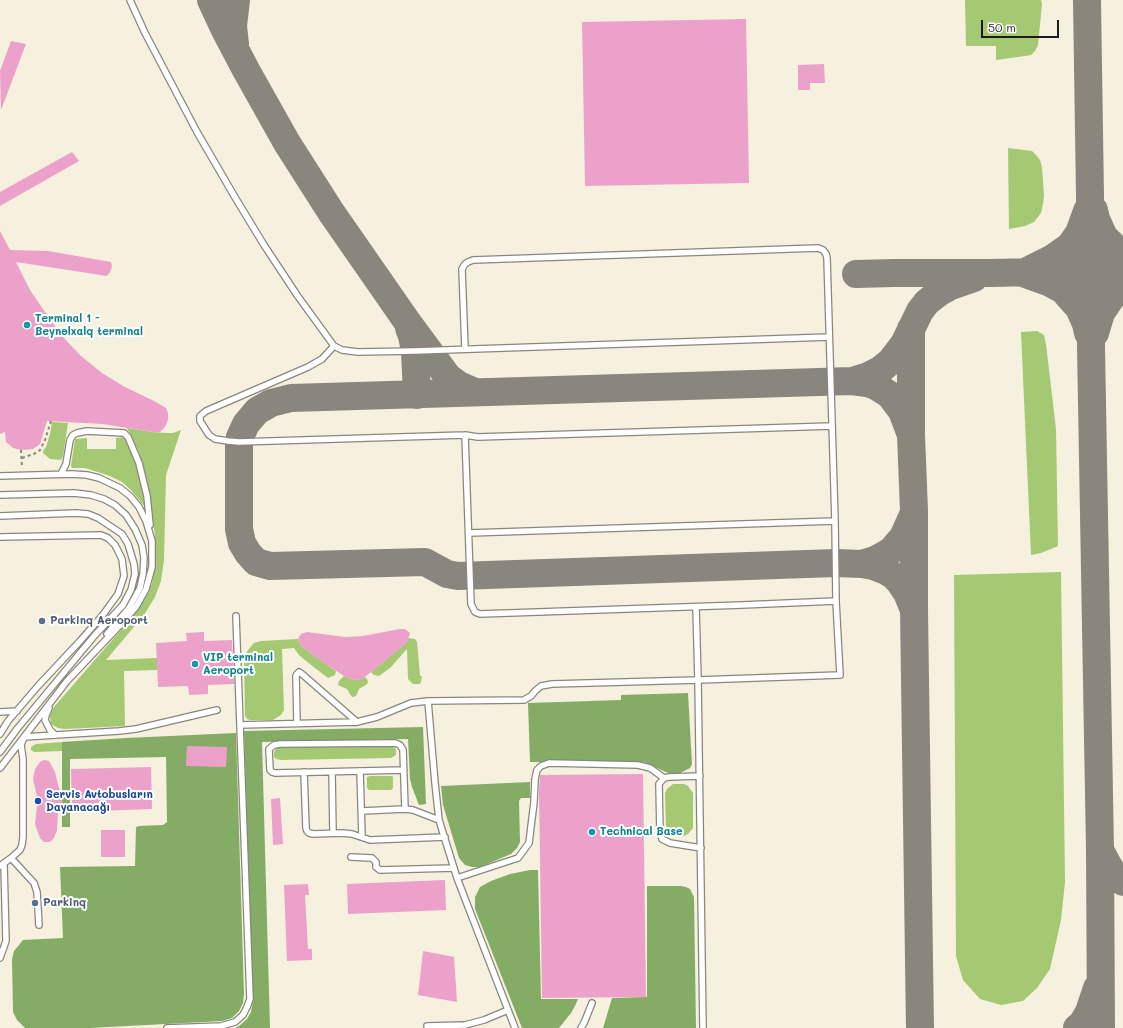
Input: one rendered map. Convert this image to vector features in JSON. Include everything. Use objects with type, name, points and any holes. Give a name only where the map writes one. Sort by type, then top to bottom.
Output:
[{"type":"lane","points":[[130,0],[145,33],[197,132],[236,200],[297,295],[334,346],[342,350],[358,352],[829,337]]},
{"type":"lane","points":[[240,725],[357,722],[377,717],[411,703],[428,701],[524,700],[531,696],[541,686],[552,684],[840,675],[836,601],[835,521],[826,254],[823,250],[818,248],[473,260],[465,264],[462,269],[465,349]]},
{"type":"lane","points":[[334,346],[322,359],[308,367],[206,411],[200,416],[200,421],[209,436],[215,439],[239,442],[465,435],[478,437],[832,426]]},
{"type":"lane","points":[[61,474],[66,464],[70,440],[73,435],[87,431],[124,433],[128,437],[139,463],[147,496],[152,541],[152,567],[146,589],[136,607],[67,682]]},
{"type":"lane","points":[[465,435],[471,604],[475,612],[480,614],[836,601]]},
{"type":"lane","points":[[0,476],[72,474],[99,478],[120,488],[130,496],[139,507],[146,520],[152,541]]},
{"type":"lane","points":[[0,495],[74,493],[91,495],[104,499],[115,505],[126,515],[135,529],[142,545],[144,558],[140,588],[129,608],[67,682],[0,768]]},
{"type":"lane","points":[[0,516],[76,513],[88,514],[98,518],[122,534],[128,544],[134,564],[135,574],[131,590],[123,605],[95,635],[17,729],[0,752]]},
{"type":"lane","points":[[469,533],[835,521]]},
{"type":"lane","points":[[0,537],[101,535],[108,538],[115,545],[122,559],[124,568],[124,576],[118,594],[81,640],[8,721],[0,734]]},
{"type":"lane","points":[[696,607],[703,1028]]},
{"type":"lane","points":[[167,1028],[221,1026],[235,1022],[243,1015],[250,999],[236,616]]},
{"type":"lane","points":[[297,723],[296,676],[299,672],[357,722]]},
{"type":"lane","points":[[52,701],[45,720],[50,730],[55,735]]},
{"type":"lane","points":[[428,701],[439,820],[454,868],[515,1028]]},
{"type":"lane","points":[[24,737],[136,729],[217,710]]},
{"type":"lane","points":[[0,712],[17,711]]},
{"type":"lane","points":[[0,958],[6,941],[2,865],[20,850],[23,837],[22,745],[24,737]]},
{"type":"lane","points":[[404,770],[275,773],[270,770],[269,749],[274,745],[280,744],[395,743],[400,745],[403,750],[404,770],[404,809]]},
{"type":"lane","points":[[458,878],[518,858],[522,853],[529,843],[535,780],[537,770],[541,766],[549,763],[638,765],[650,768],[664,778]]},
{"type":"lane","points":[[360,771],[362,837]]},
{"type":"lane","points":[[304,772],[306,828],[309,834],[352,834],[370,840],[445,837]]},
{"type":"lane","points":[[332,772],[333,833]]},
{"type":"lane","points":[[700,776],[664,778],[659,784],[660,833],[662,839],[670,843],[701,848]]},
{"type":"lane","points":[[361,810],[413,810],[439,820]]},
{"type":"lane","points":[[351,857],[372,858],[376,862],[376,867],[380,870],[454,868]]},
{"type":"lane","points":[[12,858],[34,883],[37,892],[39,925]]},
{"type":"lane","points":[[581,1028],[592,1003]]},
{"type":"lane","points":[[427,1026],[465,1026],[508,1010]]},
{"type":"path","points":[[22,458],[40,450],[51,421]]},
{"type":"green space","points":[[965,0],[1041,0],[1042,4],[1038,45],[1035,51],[1031,55],[996,60],[996,46],[966,46]]},
{"type":"green space","points":[[1008,148],[1032,151],[1040,160],[1044,195],[1041,213],[1034,222],[1025,226],[1009,229]]},
{"type":"green space","points":[[1037,331],[1044,335],[1046,344],[1056,429],[1058,546],[1041,553],[1031,555],[1021,332]]},
{"type":"green space","points":[[52,422],[68,423],[63,456],[61,460],[50,459],[43,453],[50,434]]},
{"type":"green space","points":[[127,428],[167,433],[173,433],[181,430],[166,475],[164,560],[161,581],[155,597],[144,615],[106,660],[157,658],[157,670],[124,671],[125,726],[65,729],[58,728],[51,724],[50,716],[54,707],[139,609],[149,592],[152,583],[156,562],[155,536],[151,505],[139,452]]},
{"type":"green space","points":[[125,437],[139,470],[145,507],[131,490],[122,482],[110,476],[85,468],[72,468],[71,466],[75,439],[87,438],[87,449],[116,449],[116,438]]},
{"type":"green space","points":[[1061,572],[1065,882],[1061,920],[1050,969],[1037,988],[1023,1001],[1001,1005],[980,999],[963,980],[956,956],[954,575]]},
{"type":"green space","points":[[408,638],[415,639],[417,642],[420,676],[422,676],[420,684],[413,684],[408,679],[407,649],[390,668],[379,676],[374,675],[371,672],[407,642]]},
{"type":"green space","points":[[298,639],[301,646],[336,671],[335,675],[328,678],[299,655],[294,648],[282,649],[284,710],[281,715],[273,720],[247,719],[245,716],[244,658],[248,650],[254,643],[261,641]]},
{"type":"green space","points":[[344,676],[357,680],[365,677],[368,682],[359,689],[356,696],[352,697],[347,689],[338,685],[339,681]]},
{"type":"green space","points":[[688,693],[692,764],[690,768],[680,773],[668,773],[644,762],[530,762],[528,703],[621,700],[621,695]]},
{"type":"green space","points":[[423,727],[426,804],[419,805],[410,779],[408,739],[262,742],[270,1028],[235,1028],[247,1019],[251,1012],[253,1000],[244,731]]},
{"type":"green space","points":[[236,733],[244,994],[243,1003],[239,1011],[232,1018],[222,1021],[90,1028],[25,1028],[17,1020],[13,1012],[12,959],[14,951],[23,940],[63,938],[60,867],[135,866],[136,827],[163,825],[167,822],[166,757],[70,759],[70,827],[62,827],[62,742]]},
{"type":"green space","points":[[62,742],[62,751],[34,752],[31,750],[31,747],[36,744]]},
{"type":"green space","points":[[392,746],[396,749],[396,755],[391,758],[281,760],[274,757],[274,752],[280,747]]},
{"type":"green space","points":[[392,776],[393,788],[391,790],[369,790],[367,788],[367,777]]},
{"type":"green space","points":[[530,782],[530,798],[521,798],[519,801],[520,842],[517,848],[511,854],[480,867],[465,865],[459,858],[443,805],[441,786]]},
{"type":"green space","points":[[673,784],[684,784],[688,786],[693,793],[693,828],[684,836],[670,835],[666,828],[665,793]]},
{"type":"green space","points":[[538,870],[541,999],[578,999],[571,1013],[559,1028],[522,1028],[475,909],[475,897],[480,887],[510,874]]},
{"type":"green space","points":[[647,886],[686,887],[690,889],[694,897],[696,1028],[603,1028],[612,998],[647,997]]},
{"type":"building","points":[[746,19],[749,183],[585,186],[582,22]]},
{"type":"building","points":[[11,41],[26,44],[1,110],[0,71]]},
{"type":"building","points":[[824,64],[825,83],[810,83],[810,90],[798,90],[798,65]]},
{"type":"building","points":[[72,152],[79,161],[0,206],[0,192]]},
{"type":"building","name":"Terminal 1 - Beynəlxalq terminal","points":[[0,231],[10,250],[48,251],[111,262],[112,267],[107,276],[16,262],[30,290],[45,312],[63,337],[81,356],[102,373],[123,386],[166,408],[168,420],[165,427],[160,432],[103,424],[47,421],[40,444],[33,449],[21,450],[13,448],[6,442],[5,432],[0,434]]},
{"type":"building","points":[[405,629],[410,633],[407,642],[362,679],[357,680],[344,676],[320,660],[301,646],[298,639],[301,634],[307,632],[345,637],[363,636]]},
{"type":"building","name":"VIP terminal Aeroport","points":[[204,632],[204,641],[232,640],[234,684],[208,685],[208,694],[189,695],[188,686],[158,687],[156,643],[187,641],[186,633]]},
{"type":"building","points":[[187,746],[227,747],[226,767],[186,766]]},
{"type":"building","points":[[44,760],[49,761],[55,772],[65,812],[58,812],[57,830],[54,838],[50,842],[44,842],[40,838],[35,824],[37,797],[33,779],[35,769],[40,762]]},
{"type":"building","points":[[151,767],[152,809],[72,812],[71,769]]},
{"type":"building","points":[[643,774],[646,997],[542,998],[540,775]]},
{"type":"building","points":[[280,798],[283,844],[273,845],[271,799]]},
{"type":"building","points":[[101,830],[125,830],[125,857],[101,857]]},
{"type":"building","points":[[445,880],[446,910],[348,914],[347,884]]},
{"type":"building","points":[[308,884],[309,895],[305,895],[308,949],[312,949],[312,960],[287,961],[284,885]]},
{"type":"building","points":[[423,951],[454,957],[457,1002],[418,995]]},
{"type":"taxiway","points":[[211,0],[246,70],[287,143],[331,212],[406,320],[448,377],[459,385],[475,392]]},
{"type":"taxiway","points":[[235,44],[233,26],[236,0]]},
{"type":"taxiway","points":[[1087,0],[1091,347],[1100,850],[1101,1028]]},
{"type":"taxiway","points":[[1094,210],[1096,219],[1104,237],[1123,255]]},
{"type":"taxiway","points":[[1087,211],[1079,233],[1070,246],[1053,258],[1023,273],[1048,282],[1063,290],[1079,308],[1088,333]]},
{"type":"taxiway","points":[[856,274],[1123,270]]},
{"type":"taxiway","points":[[852,381],[880,370],[891,361],[904,344],[920,311],[927,302],[951,286],[974,278]]},
{"type":"taxiway","points":[[1095,333],[1101,313],[1111,298],[1123,286]]},
{"type":"taxiway","points":[[409,328],[415,351],[417,395]]},
{"type":"taxiway","points":[[911,329],[911,435],[914,511],[920,1028]]},
{"type":"taxiway","points":[[911,435],[902,411],[890,395],[876,386],[852,381],[291,398],[271,403],[257,411],[246,424],[240,437],[239,529],[242,543],[248,553],[256,562],[270,566],[425,562],[447,574],[458,576],[836,563],[862,564],[873,566],[894,576],[907,593],[914,610]]},
{"type":"taxiway","points":[[862,564],[875,560],[892,550],[903,537],[913,515]]},
{"type":"taxiway","points":[[1100,850],[1114,875],[1123,882]]},
{"type":"taxiway","points":[[1077,1028],[1082,1024],[1089,1012],[1097,988]]},
{"type":"place","name":"Terminal 1 - Beynəlxalq terminal","points":[[27,325]]},
{"type":"place","name":"Parkinq Aeroport","points":[[42,621]]},
{"type":"place","name":"VIP terminal Aeroport","points":[[195,664]]},
{"type":"place","name":"Servis Avtobusların Dayanacağı","points":[[38,801]]},
{"type":"place","name":"Technical Base","points":[[592,832]]},
{"type":"place","name":"Parkinq","points":[[35,903]]}]
